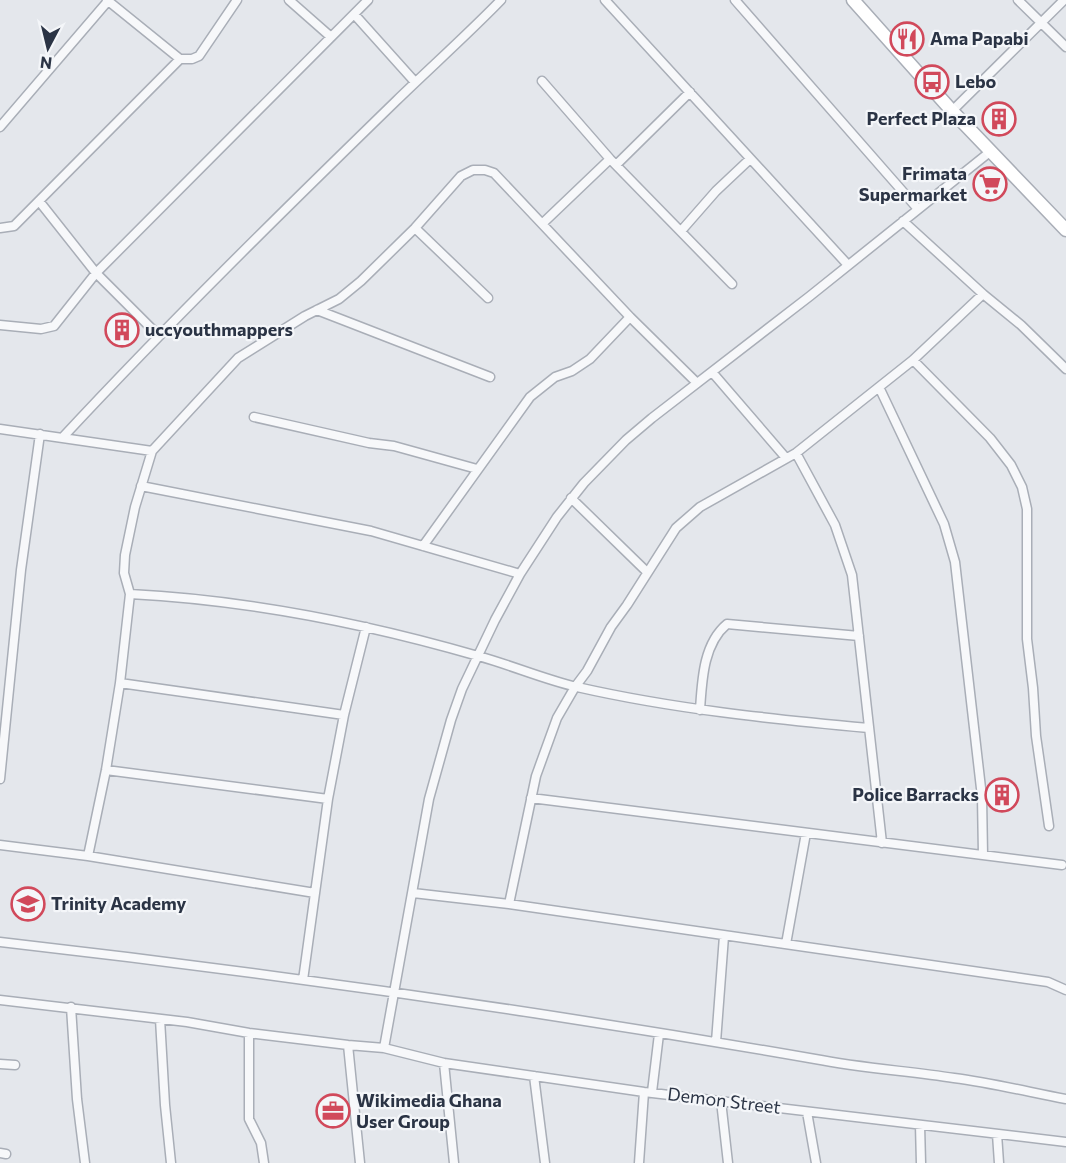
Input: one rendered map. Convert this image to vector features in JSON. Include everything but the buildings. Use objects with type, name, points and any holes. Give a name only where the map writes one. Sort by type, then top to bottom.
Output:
[{"type":"street","points":[[0,127],[108,0],[180,59],[192,59],[199,56],[237,0]]},
{"type":"street","points":[[289,0],[331,38]]},
{"type":"street","points":[[0,326],[40,330],[54,326],[96,273],[368,0]]},
{"type":"street","points":[[63,437],[158,335],[501,0]]},
{"type":"street","points":[[605,0],[848,265]]},
{"type":"street","points":[[735,0],[918,209]]},
{"type":"street","points":[[853,0],[952,111],[1066,230]]},
{"type":"street","points":[[1018,0],[1066,47]]},
{"type":"street","points":[[952,111],[1064,0]]},
{"type":"street","points":[[354,14],[416,82]]},
{"type":"street","points":[[0,228],[14,226],[180,59]]},
{"type":"street","points":[[542,81],[645,197],[732,284]]},
{"type":"street","points":[[543,224],[690,92]]},
{"type":"street","points":[[384,1047],[429,799],[462,689],[520,574],[571,498],[626,440],[991,151]]},
{"type":"street","points":[[681,231],[716,191],[750,159]]},
{"type":"street","points":[[88,856],[106,770],[120,683],[130,594],[124,573],[125,555],[141,486],[152,451],[238,358],[339,299],[361,281],[415,228],[461,176],[473,170],[494,173],[630,317],[697,383]]},
{"type":"street","points":[[39,201],[96,273],[158,335]]},
{"type":"street","points":[[903,221],[983,294],[1021,325],[1066,369]]},
{"type":"street","points":[[415,228],[488,298]]},
{"type":"street","points":[[509,904],[531,798],[546,746],[557,718],[587,671],[611,627],[676,528],[700,507],[796,453],[913,360],[983,294]]},
{"type":"street","points":[[317,310],[490,377]]},
{"type":"street","points":[[423,546],[530,397],[555,377],[572,371],[590,358],[630,317]]},
{"type":"street","points":[[913,360],[990,438],[1011,465],[1022,487],[1026,509],[1027,639],[1036,736],[1049,826]]},
{"type":"street","points":[[712,372],[786,458]]},
{"type":"street","points":[[879,387],[944,524],[955,562],[982,797],[983,855]]},
{"type":"street","points":[[254,417],[369,443],[394,446],[477,469]]},
{"type":"street","points":[[0,429],[152,451]]},
{"type":"street","points":[[0,779],[21,570],[40,434]]},
{"type":"street","points":[[796,453],[824,502],[844,547],[852,575],[882,843]]},
{"type":"street","points":[[141,486],[326,521],[520,574]]},
{"type":"street","points":[[571,498],[647,572]]},
{"type":"street","points":[[130,594],[241,603],[366,627],[478,656],[575,687],[700,710],[869,728]]},
{"type":"street","points":[[700,710],[705,662],[720,630],[727,624],[859,636]]},
{"type":"street","points":[[303,980],[328,799],[344,715],[366,627]]},
{"type":"street","points":[[120,683],[344,715]]},
{"type":"street","points":[[106,770],[328,799]]},
{"type":"street","points":[[531,798],[1062,864]]},
{"type":"street","points":[[786,944],[806,833]]},
{"type":"street","points":[[0,845],[88,856],[315,893]]},
{"type":"street","points":[[413,893],[509,904],[1048,982],[1066,990]]},
{"type":"street","points":[[716,1042],[724,936]]},
{"type":"street","points":[[0,942],[394,992],[818,1060],[958,1078],[1066,1100]]},
{"type":"street","name":"Demon Street","points":[[0,1000],[71,1007],[249,1033],[384,1047],[444,1063],[648,1092],[1066,1142]]},
{"type":"street","points":[[71,1007],[77,1099],[85,1163]]},
{"type":"street","points":[[160,1019],[171,1163]]},
{"type":"street","points":[[249,1033],[249,1119],[261,1143],[264,1163]]},
{"type":"street","points":[[639,1163],[648,1092],[659,1034]]},
{"type":"street","points":[[348,1045],[360,1163]]},
{"type":"street","points":[[444,1063],[454,1163]]},
{"type":"street","points":[[0,1064],[15,1065]]},
{"type":"street","points":[[534,1076],[545,1163]]},
{"type":"street","points":[[721,1101],[728,1163]]},
{"type":"street","points":[[807,1112],[816,1163]]},
{"type":"street","points":[[920,1125],[921,1163]]},
{"type":"street","points":[[997,1134],[999,1163]]},
{"type":"place","name":"Ama Papabi","points":[[907,39]]},
{"type":"place","name":"Lebo","points":[[932,82]]},
{"type":"place","name":"Perfect Plaza","points":[[999,119]]},
{"type":"place","name":"Frimata Supermarket","points":[[990,184]]},
{"type":"place","name":"uccyouthmappers","points":[[122,330]]},
{"type":"place","name":"Police Barracks","points":[[1002,795]]},
{"type":"place","name":"Trinity Academy","points":[[28,904]]},
{"type":"place","name":"Wikimedia Ghana User Group","points":[[333,1111]]}]
